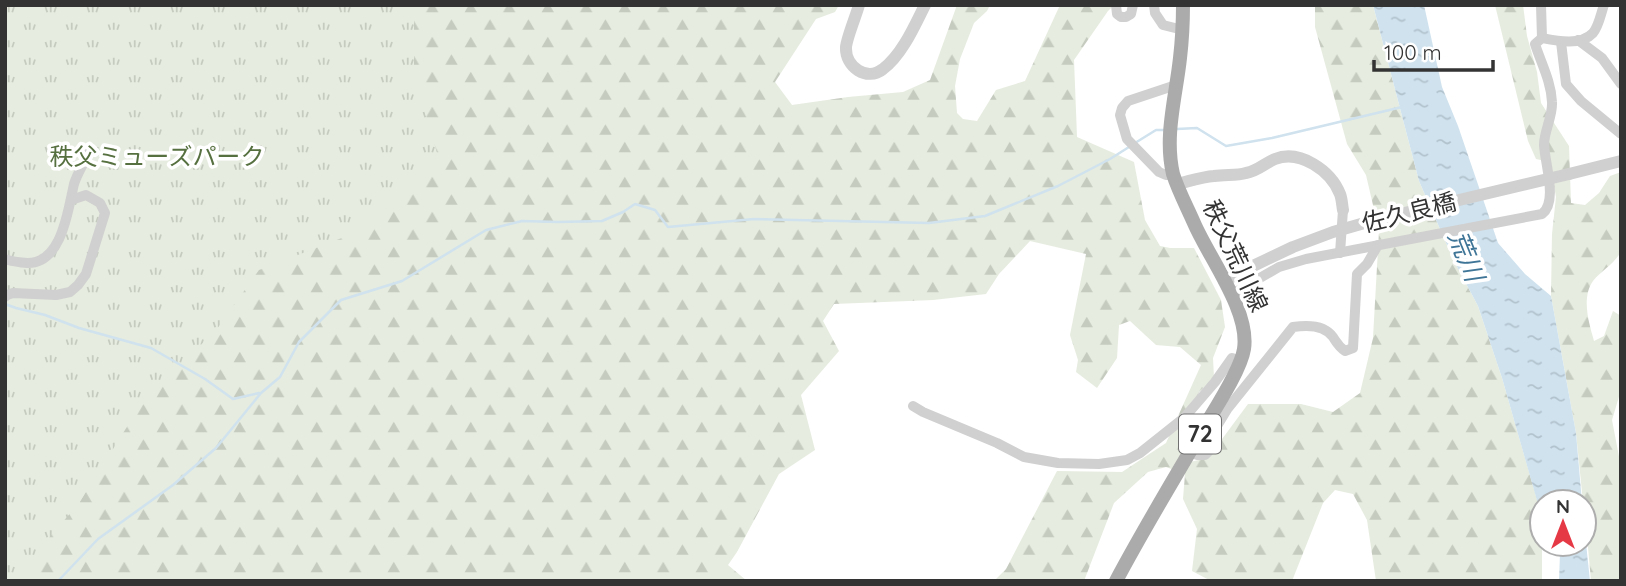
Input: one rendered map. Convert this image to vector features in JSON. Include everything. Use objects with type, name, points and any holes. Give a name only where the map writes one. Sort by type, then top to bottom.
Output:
[{"type":"main road","name":"秩父荒川線","points":[[1116,581],[1241,361],[1245,338],[1244,324],[1176,180],[1170,138],[1183,30],[1183,5]]},
{"type":"street","points":[[859,5],[846,48],[855,69],[862,74],[871,74],[885,68],[894,59],[925,5]]},
{"type":"street","points":[[1116,5],[1117,14],[1126,17],[1131,14],[1133,5]]},
{"type":"street","points":[[1154,5],[1155,13],[1163,25],[1183,30]]},
{"type":"street","points":[[1541,5],[1542,38]]},
{"type":"street","points":[[1542,38],[1561,42],[1591,35],[1604,5]]},
{"type":"street","points":[[1228,288],[1306,259],[1547,211],[1550,200],[1544,143],[1552,104],[1546,71],[1535,44],[1542,38]]},
{"type":"street","points":[[1578,40],[1602,58],[1621,84]]},
{"type":"street","points":[[1561,42],[1566,84],[1581,101],[1621,134]]},
{"type":"street","points":[[1176,85],[1128,102],[1122,108],[1120,116],[1126,139],[1158,172],[1176,180],[1244,174],[1275,159],[1287,156],[1303,159],[1330,176],[1340,192],[1343,210],[1340,253]]},
{"type":"street","points":[[5,259],[33,263],[47,256],[58,243],[75,182],[88,154]]},
{"type":"street","name":"佐久良橋","points":[[1228,288],[1253,266],[1293,247],[1344,229],[1621,161]]},
{"type":"street","points":[[5,297],[13,293],[46,295],[70,292],[86,274],[105,214],[100,203],[86,195],[72,200]]},
{"type":"street","points":[[1190,452],[1205,455],[1209,451],[1217,426],[1228,408],[1293,327],[1317,326],[1329,332],[1336,345],[1345,351],[1353,348],[1357,274],[1367,264],[1378,245]]},
{"type":"street","points":[[913,406],[1024,457],[1058,463],[1098,464],[1127,460],[1140,453],[1184,418],[1232,358],[1241,361]]},
{"type":"green space","points":[[5,5],[839,5],[835,12],[816,19],[775,82],[792,105],[903,92],[930,80],[957,5],[990,5],[974,23],[960,59],[955,86],[957,113],[963,119],[977,121],[996,90],[1025,81],[1060,5],[1114,5],[1074,60],[1077,137],[1134,162],[1145,220],[1160,246],[1194,248],[1221,300],[1225,327],[1213,358],[1214,378],[1199,392],[1183,449],[1190,462],[1208,458],[1248,404],[1301,404],[1333,412],[1360,393],[1373,338],[1379,231],[1366,175],[1347,144],[1315,27],[1315,5],[1373,5],[1419,181],[1454,261],[1478,306],[1502,378],[1534,488],[1528,488],[1528,558],[1542,558],[1542,581],[1376,581],[1367,520],[1353,494],[1335,490],[1323,503],[1292,581],[1211,581],[1192,571],[1197,529],[1183,499],[1185,474],[1166,467],[1148,472],[1114,503],[1084,581],[994,581],[1006,569],[1057,471],[1122,472],[1166,443],[1201,365],[1180,347],[1156,345],[1130,321],[1119,325],[1117,358],[1097,388],[1076,372],[1078,360],[1070,335],[1086,254],[1030,241],[999,274],[986,294],[933,300],[834,304],[823,321],[839,351],[801,395],[815,450],[779,474],[728,565],[747,581],[5,581]]},
{"type":"green space","name":"秩父ミューズパーク","points":[[5,5],[414,5],[414,76],[437,153],[365,229],[259,270],[217,329],[142,403],[79,503],[12,581],[5,581]]},
{"type":"green space","points":[[1495,5],[1523,5],[1541,103],[1569,146],[1571,203],[1585,205],[1599,193],[1610,176],[1621,172],[1621,252],[1593,281],[1587,295],[1587,303],[1594,341],[1604,336],[1613,311],[1621,316],[1621,390],[1612,420],[1621,467],[1621,581],[1591,581],[1589,558],[1598,558],[1598,488],[1582,488],[1576,433],[1551,296],[1552,234],[1556,197],[1550,162],[1536,159],[1528,141]]},
{"type":"water","name":"荒川","points":[[1373,5],[1424,5],[1442,87],[1498,243],[1525,274],[1551,296],[1576,433],[1581,488],[1533,488],[1478,306],[1454,261],[1419,181]]},
{"type":"water","points":[[1560,558],[1588,558],[1590,581],[1559,581]]},
{"type":"waterway","points":[[1177,129],[1197,128],[1226,146],[1272,138],[1402,107]]},
{"type":"waterway","points":[[1135,143],[1156,130],[1166,130]]},
{"type":"waterway","points":[[58,581],[98,539],[173,485],[216,448],[261,393],[280,377],[299,342],[341,300],[402,281],[486,230],[522,221],[602,221],[635,204],[655,210],[668,227],[754,219],[929,223],[985,216],[1058,186],[1129,147]]},
{"type":"waterway","points":[[5,304],[151,348],[205,379],[233,399],[259,393]]}]
